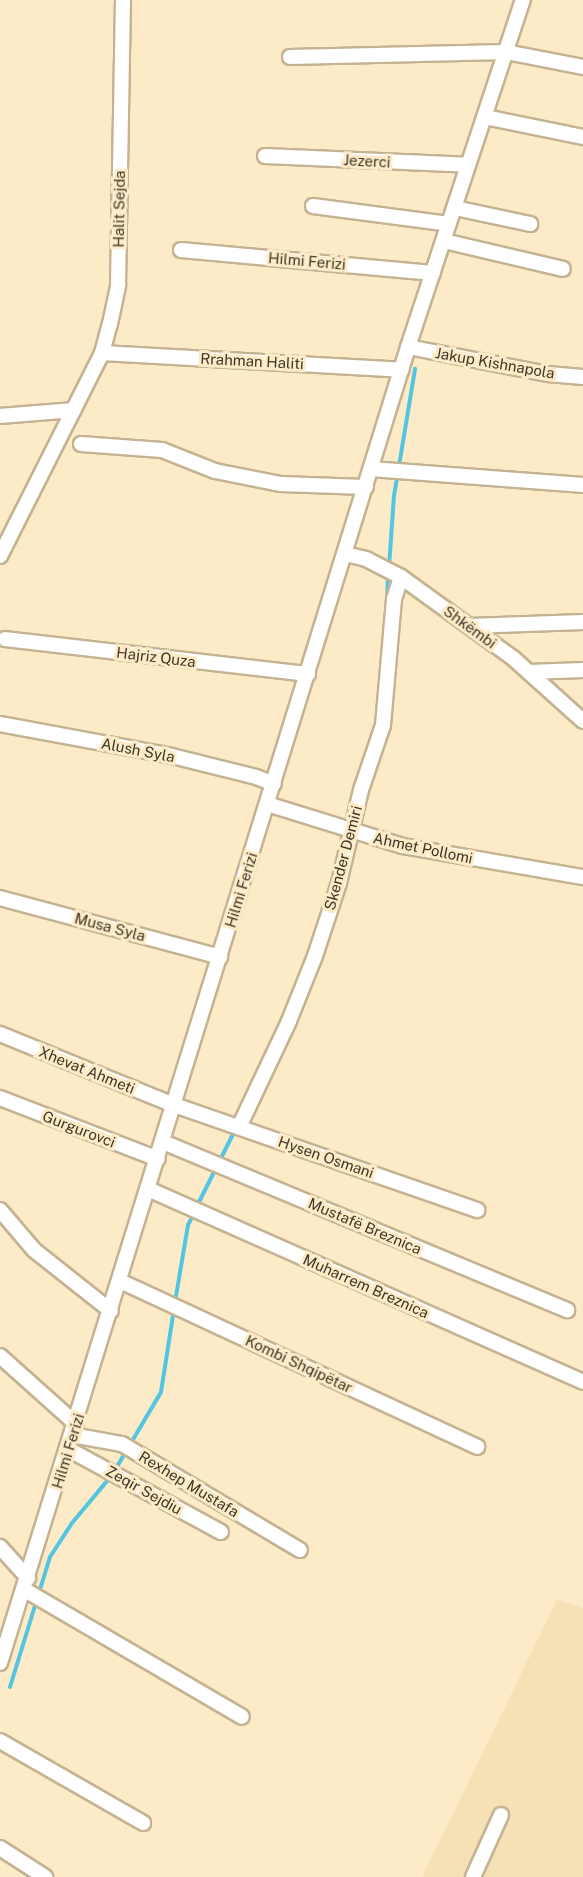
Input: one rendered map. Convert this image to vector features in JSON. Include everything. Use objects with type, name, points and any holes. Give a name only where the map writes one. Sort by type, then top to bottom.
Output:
[{"type":"street","name":"Halit Sejda","points":[[0,556],[102,353],[118,285],[123,0]]},
{"type":"street","name":"Hilmi Ferizi","points":[[0,1663],[27,1587],[408,347],[523,0]]},
{"type":"street","points":[[290,57],[506,52],[583,68]]},
{"type":"street","points":[[485,117],[583,137]]},
{"type":"street","name":"Jezerci","points":[[265,156],[468,165]]},
{"type":"street","points":[[313,207],[449,224]]},
{"type":"street","points":[[454,208],[530,224]]},
{"type":"street","points":[[444,241],[562,269]]},
{"type":"street","name":"Hilmi Ferizi","points":[[181,250],[433,273]]},
{"type":"street","name":"Jakup Kishnapola","points":[[408,347],[548,374],[583,377]]},
{"type":"street","name":"Rrahman Haliti","points":[[102,353],[402,370]]},
{"type":"street","points":[[0,416],[74,410]]},
{"type":"street","points":[[81,444],[162,450],[215,471],[280,484],[366,487]]},
{"type":"street","points":[[371,469],[583,485]]},
{"type":"street","name":"Shkëmbi","points":[[345,554],[398,575],[529,672],[583,721]]},
{"type":"street","name":"Skender Demiri","points":[[235,1126],[289,1021],[315,956],[339,883],[346,830],[383,725],[398,575]]},
{"type":"street","points":[[469,626],[583,622]]},
{"type":"street","name":"Hajriz Quza","points":[[5,639],[308,674]]},
{"type":"street","points":[[529,672],[583,670]]},
{"type":"street","name":"Alush Syla","points":[[0,724],[172,756],[256,777],[274,784]]},
{"type":"street","name":"Ahmet Pollomi","points":[[267,804],[403,846],[583,877]]},
{"type":"street","name":"Musa Syla","points":[[0,898],[220,957]]},
{"type":"street","name":"Xhevat Ahmeti","points":[[0,1034],[174,1105]]},
{"type":"street","name":"Gurgurovci","points":[[0,1098],[158,1159]]},
{"type":"street","name":"Hysen Osmani","points":[[174,1105],[477,1210]]},
{"type":"street","name":"Mustafë Breznica","points":[[163,1142],[567,1310]]},
{"type":"street","name":"Muharrem Breznica","points":[[148,1189],[583,1382]]},
{"type":"street","points":[[0,1210],[34,1250],[111,1311]]},
{"type":"street","name":"Kombi Shqipëtar","points":[[120,1281],[477,1447]]},
{"type":"street","name":"Zeqir Sejdiu","points":[[0,1356],[105,1469],[221,1532]]},
{"type":"street","name":"Rexhep Mustafa","points":[[72,1436],[122,1444],[300,1550]]},
{"type":"street","points":[[0,1547],[27,1587],[45,1602],[242,1717]]},
{"type":"street","points":[[0,1741],[143,1823]]},
{"type":"street","points":[[473,1877],[501,1815]]},
{"type":"street","points":[[0,1848],[45,1877]]},
{"type":"shaded area","points":[[557,1600],[583,1608],[583,1877],[422,1877]]},
{"type":"waterway","points":[[389,567],[394,496],[415,369]]},
{"type":"waterway","points":[[387,603],[388,575]]},
{"type":"waterway","points":[[197,1206],[235,1130]]},
{"type":"waterway","points":[[175,1302],[188,1225],[194,1213]]},
{"type":"waterway","points":[[10,1687],[50,1557],[72,1523],[112,1475],[161,1392],[174,1309]]}]
